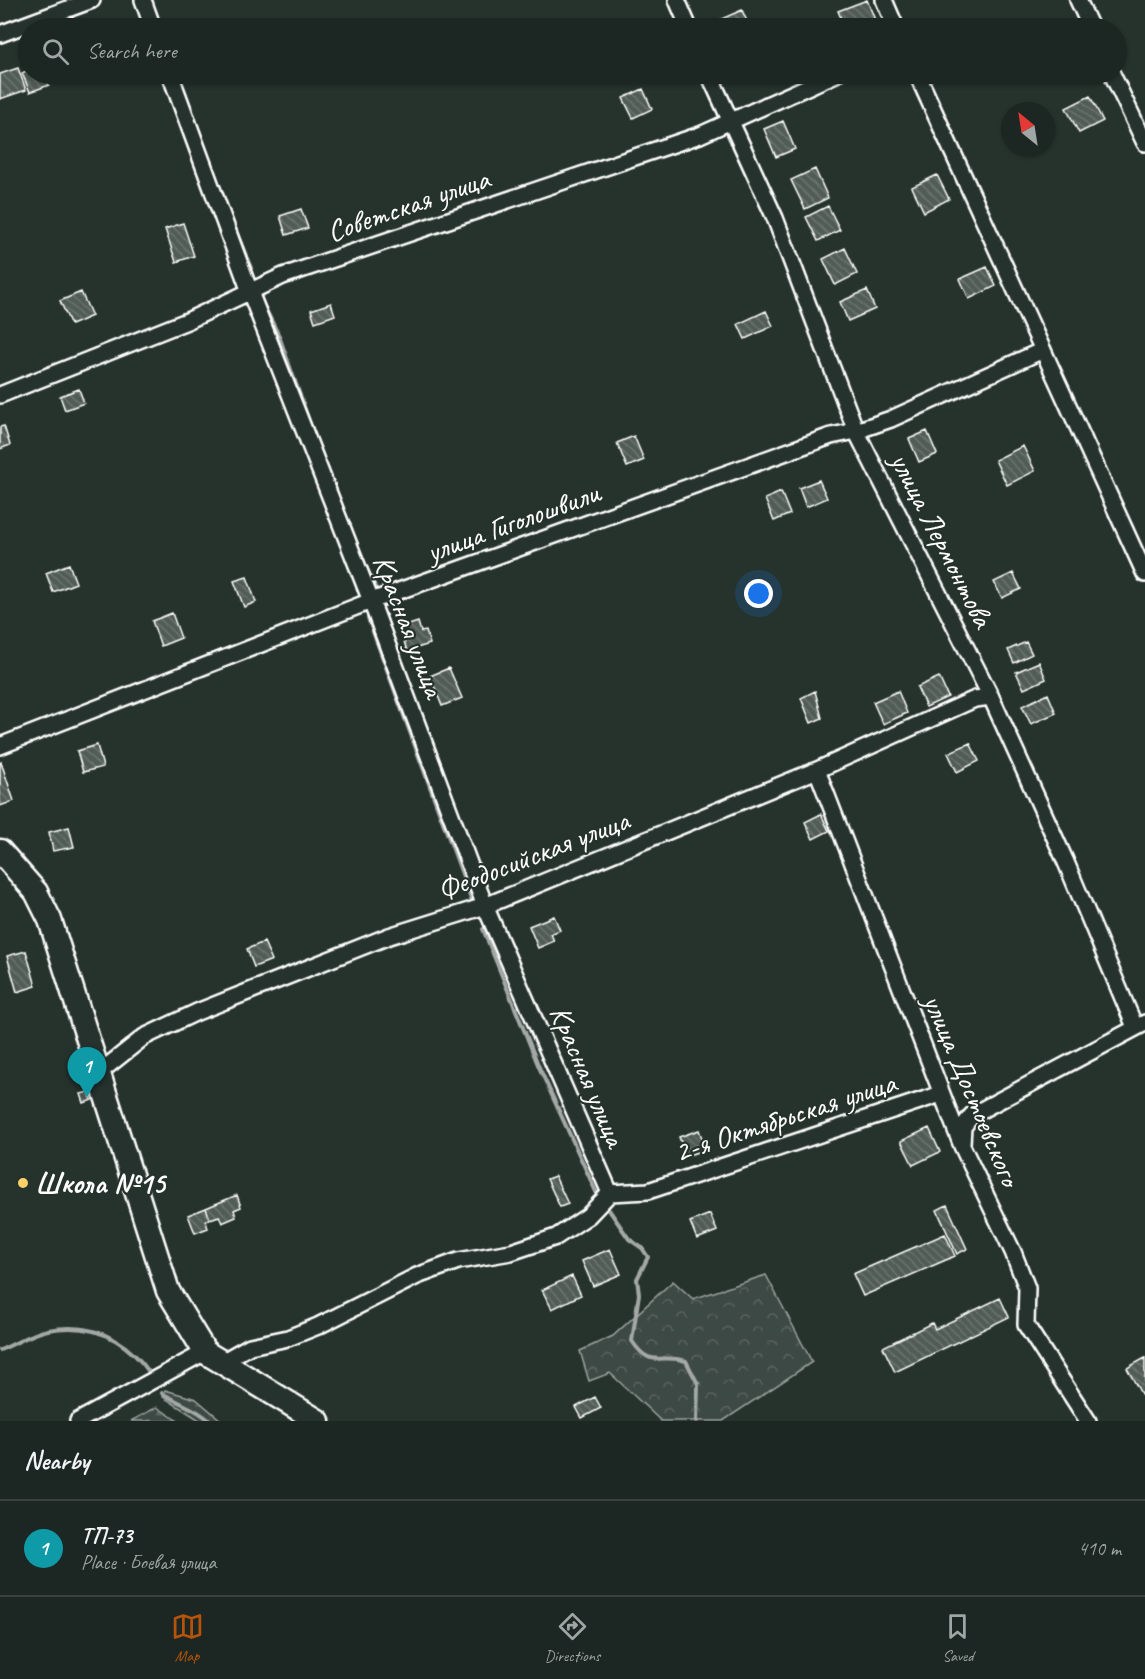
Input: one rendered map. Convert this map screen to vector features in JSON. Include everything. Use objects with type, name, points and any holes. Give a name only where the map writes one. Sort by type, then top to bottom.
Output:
[{"type":"street","points":[[43,18],[92,0]]},
{"type":"street","points":[[143,0],[149,18]]},
{"type":"street","points":[[677,0],[685,18]]},
{"type":"street","points":[[884,0],[892,18]]},
{"type":"street","points":[[1078,0],[1086,18]]},
{"type":"street","points":[[0,34],[18,27]]},
{"type":"street","name":"Красная улица","points":[[174,84],[250,292],[371,601],[485,906],[610,1193]]},
{"type":"street","name":"улица Лермонтова","points":[[715,84],[775,218],[856,431],[991,697],[1140,1025]]},
{"type":"street","name":"Советская улица","points":[[0,395],[188,321],[283,276],[732,122],[814,84]]},
{"type":"street","points":[[922,84],[1145,574]]},
{"type":"street","points":[[1117,84],[1145,142]]},
{"type":"street","name":"улица Гиголошвили","points":[[0,746],[371,601],[831,436],[856,431],[891,418],[1043,350]]},
{"type":"street","name":"Феодосийская улица","points":[[100,1072],[144,1037],[197,1012],[389,936],[485,906],[817,770],[975,699],[991,697]]},
{"type":"street","name":"улица Достоевского","points":[[817,770],[962,1146],[1013,1252],[1027,1288],[1026,1325],[1088,1421]]},
{"type":"street","points":[[5,861],[36,892],[50,920],[168,1291],[212,1357],[318,1421]]},
{"type":"street","points":[[962,1146],[963,1127],[972,1114],[1140,1025]]},
{"type":"street","name":"2-я Октябрьская улица","points":[[610,1193],[648,1191],[941,1094]]},
{"type":"street","points":[[78,1421],[212,1357],[288,1338],[318,1326],[417,1276],[458,1261],[512,1252],[556,1237],[588,1216],[610,1193]]},
{"type":"green space","points":[[766,1275],[812,1362],[723,1421],[661,1421],[610,1373],[589,1381],[580,1351],[613,1336],[673,1281],[693,1299]]},
{"type":"green space","points":[[165,1390],[196,1399],[222,1421],[201,1421],[163,1397]]},
{"type":"green space","points":[[157,1407],[178,1421],[131,1421]]},
{"type":"building","points":[[867,0],[874,18],[841,18],[838,11]]},
{"type":"building","points":[[742,10],[746,18],[724,18]]},
{"type":"building","points":[[18,68],[18,84],[24,84],[26,90],[0,99],[0,74]]},
{"type":"building","points":[[27,84],[49,85],[30,92]]},
{"type":"building","points":[[643,89],[652,109],[633,118],[623,98]]},
{"type":"building","points":[[1090,96],[1103,121],[1079,133],[1066,108]]},
{"type":"building","points":[[783,121],[795,149],[776,157],[764,129]]},
{"type":"building","points":[[815,169],[828,198],[805,209],[791,180]]},
{"type":"building","points":[[937,175],[949,199],[924,212],[912,187]]},
{"type":"building","points":[[828,206],[840,230],[818,241],[806,217]]},
{"type":"building","points":[[301,209],[308,228],[286,235],[280,216]]},
{"type":"building","points":[[183,223],[194,256],[176,262],[165,229]]},
{"type":"building","points":[[845,248],[857,274],[835,285],[823,259]]},
{"type":"building","points":[[987,267],[996,286],[969,299],[960,279]]},
{"type":"building","points":[[867,290],[875,309],[848,321],[840,302]]},
{"type":"building","points":[[81,292],[92,316],[71,325],[60,301]]},
{"type":"building","points":[[331,303],[335,315],[315,322],[311,310]]},
{"type":"building","points":[[766,311],[773,326],[745,339],[738,324]]},
{"type":"building","points":[[79,389],[84,403],[65,410],[60,396]]},
{"type":"building","points":[[4,426],[10,445],[0,449],[0,427]]},
{"type":"building","points":[[927,431],[937,454],[919,462],[909,439]]},
{"type":"building","points":[[634,436],[644,460],[627,467],[617,443]]},
{"type":"building","points":[[1023,446],[1035,471],[1007,485],[995,460]]},
{"type":"building","points":[[819,480],[827,498],[806,507],[799,488]]},
{"type":"building","points":[[781,492],[790,514],[774,521],[765,499]]},
{"type":"building","points":[[69,564],[76,583],[53,592],[46,573]]},
{"type":"building","points":[[1013,573],[1021,589],[1002,598],[994,582]]},
{"type":"building","points":[[247,577],[256,602],[244,607],[234,581]]},
{"type":"building","points":[[172,613],[181,638],[161,646],[152,621]]},
{"type":"building","points":[[418,622],[421,632],[426,631],[430,644],[407,651],[400,628]]},
{"type":"building","points":[[1026,642],[1032,654],[1014,663],[1008,650]]},
{"type":"building","points":[[1039,662],[1046,679],[1024,689],[1016,672]]},
{"type":"building","points":[[449,668],[462,698],[442,706],[430,676]]},
{"type":"building","points":[[939,677],[948,697],[926,707],[917,687]]},
{"type":"building","points":[[815,691],[822,718],[811,723],[801,698]]},
{"type":"building","points":[[898,691],[907,713],[883,724],[873,702]]},
{"type":"building","points":[[1048,694],[1056,713],[1031,724],[1022,706]]},
{"type":"building","points":[[970,743],[979,761],[957,772],[948,753]]},
{"type":"building","points":[[97,745],[103,767],[83,772],[77,751]]},
{"type":"building","points":[[0,763],[14,801],[0,806]]},
{"type":"building","points":[[821,814],[829,831],[813,839],[805,822]]},
{"type":"building","points":[[69,827],[74,847],[53,851],[49,832]]},
{"type":"building","points":[[554,916],[560,930],[551,934],[554,941],[538,948],[529,926]]},
{"type":"building","points":[[264,942],[272,960],[254,967],[247,949]]},
{"type":"building","points":[[26,951],[36,986],[17,992],[7,956]]},
{"type":"building","points":[[89,1092],[92,1100],[84,1103],[81,1094]]},
{"type":"building","points":[[929,1128],[940,1152],[913,1165],[901,1141]]},
{"type":"building","points":[[699,1130],[706,1149],[686,1156],[679,1137]]},
{"type":"building","points":[[555,1176],[568,1204],[560,1207],[547,1179]]},
{"type":"building","points":[[237,1195],[241,1207],[234,1210],[236,1217],[222,1223],[219,1216],[210,1219],[206,1208]]},
{"type":"building","points":[[947,1205],[967,1249],[957,1254],[937,1210]]},
{"type":"building","points":[[206,1208],[210,1219],[205,1221],[208,1228],[195,1233],[188,1215]]},
{"type":"building","points":[[710,1214],[717,1231],[697,1239],[690,1222]]},
{"type":"building","points":[[945,1234],[955,1256],[863,1296],[853,1274]]},
{"type":"building","points":[[610,1249],[621,1274],[593,1286],[582,1261]]},
{"type":"building","points":[[572,1276],[581,1295],[552,1309],[542,1290]]},
{"type":"building","points":[[1000,1298],[1009,1317],[895,1372],[883,1347],[932,1323],[935,1329]]},
{"type":"building","points":[[1145,1358],[1145,1401],[1127,1368]]},
{"type":"building","points":[[595,1397],[601,1408],[582,1418],[576,1407]]},
{"type":"waterway","points":[[229,213],[251,268]]},
{"type":"waterway","points":[[261,300],[279,336],[314,435]]},
{"type":"waterway","points":[[359,551],[377,591]]},
{"type":"waterway","points":[[368,618],[472,901]]},
{"type":"waterway","points":[[483,929],[539,1067],[597,1194]]},
{"type":"waterway","points":[[607,1207],[629,1239],[642,1248],[648,1257],[637,1279],[639,1294],[632,1341],[645,1356],[686,1361],[698,1384],[697,1421]]},
{"type":"waterway","points":[[0,1350],[42,1331],[64,1328],[94,1331],[120,1343],[142,1363],[152,1376]]},
{"type":"waterway","points":[[162,1393],[199,1412],[210,1421]]},
{"type":"place","name":"ТП-73","points":[[87,1097]]},
{"type":"place","name":"Школа №15","points":[[23,1183]]}]
